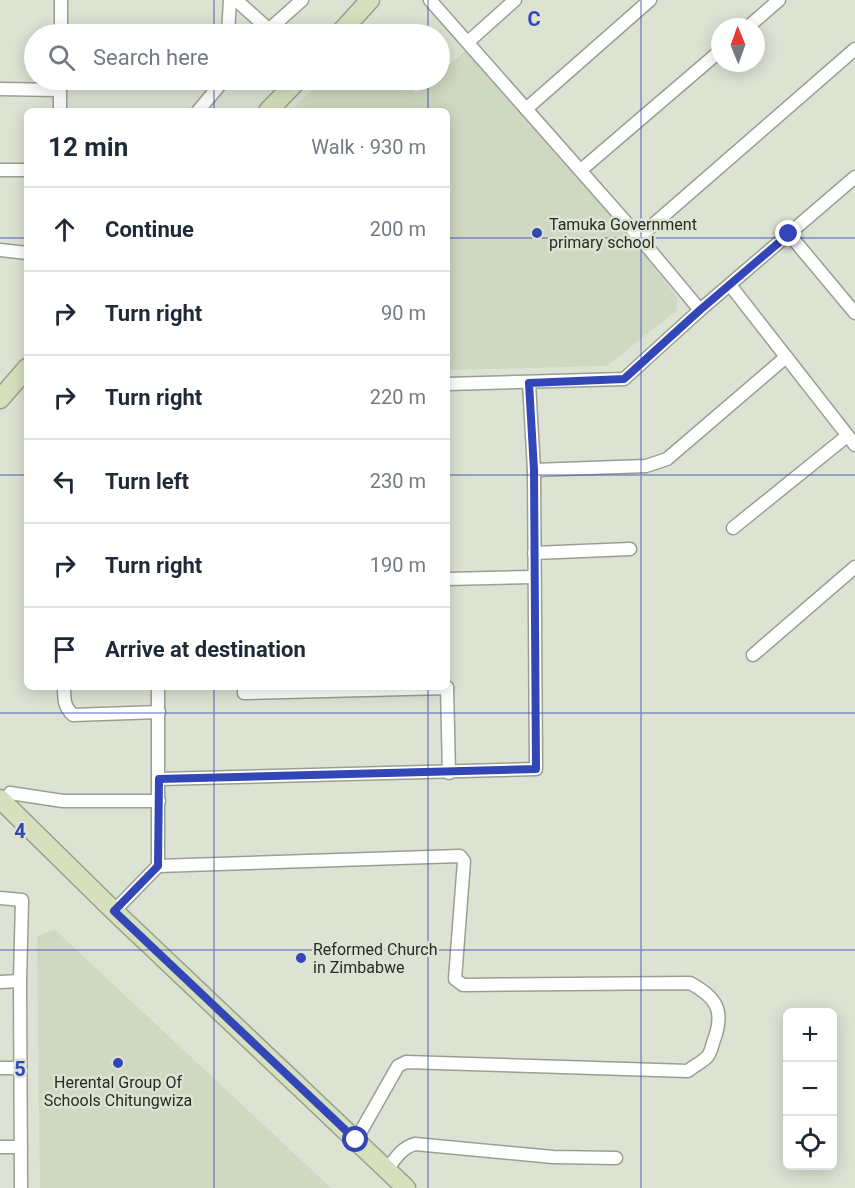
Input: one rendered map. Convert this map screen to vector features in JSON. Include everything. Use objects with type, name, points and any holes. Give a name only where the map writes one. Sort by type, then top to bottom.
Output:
[{"type":"street","points":[[61,0],[61,24]]},
{"type":"street","points":[[229,24],[230,0]]},
{"type":"street","points":[[236,0],[260,24]]},
{"type":"street","points":[[278,24],[302,0]]},
{"type":"street","points":[[348,24],[370,0]]},
{"type":"street","points":[[430,0],[581,170],[700,310]]},
{"type":"street","points":[[468,42],[515,0]]},
{"type":"street","points":[[526,109],[650,0]]},
{"type":"street","points":[[758,18],[779,0]]},
{"type":"street","points":[[639,237],[855,49]]},
{"type":"street","points":[[581,170],[711,59]]},
{"type":"street","points":[[0,89],[24,87]]},
{"type":"street","points":[[60,90],[60,108]]},
{"type":"street","points":[[201,108],[216,90]]},
{"type":"street","points":[[271,108],[288,90]]},
{"type":"street","points":[[0,170],[24,170]]},
{"type":"street","points":[[450,384],[624,379],[700,310],[854,181]]},
{"type":"street","points":[[789,234],[855,313]]},
{"type":"street","points":[[0,250],[24,253]]},
{"type":"street","points":[[730,285],[851,441],[733,528]]},
{"type":"street","points":[[534,470],[657,464],[668,459],[786,357]]},
{"type":"street","points":[[0,399],[24,371]]},
{"type":"street","points":[[159,779],[536,769],[534,470],[529,383]]},
{"type":"street","points":[[534,553],[630,549]]},
{"type":"street","points":[[753,655],[855,567]]},
{"type":"street","points":[[450,579],[534,577]]},
{"type":"street","points":[[64,690],[64,702],[67,710],[73,715],[159,712]]},
{"type":"street","points":[[114,911],[158,866],[158,690]]},
{"type":"street","points":[[244,690],[244,693],[346,690]]},
{"type":"street","points":[[447,690],[449,772]]},
{"type":"street","points":[[5,796],[63,801],[159,801]]},
{"type":"street","points":[[5,796],[114,911],[406,1188]]},
{"type":"street","points":[[158,866],[460,856],[464,861],[455,979],[463,985],[690,983],[713,999],[719,1013],[719,1027],[709,1055],[688,1071],[406,1062],[398,1066],[356,1140]]},
{"type":"street","points":[[0,898],[22,900],[21,1188]]},
{"type":"street","points":[[0,982],[20,981]]},
{"type":"street","points":[[0,1068],[20,1068]]},
{"type":"street","points":[[387,1170],[401,1152],[415,1144],[552,1157],[616,1158]]},
{"type":"street","points":[[0,1147],[21,1147]]},
{"type":"shaded area","name":"Tamuka Government primary school","points":[[465,51],[576,169],[677,297],[677,310],[607,366],[450,370],[450,108],[294,108],[312,90],[412,90],[416,94],[421,90],[450,90],[450,64]]},
{"type":"shaded area","name":"Herental Group Of Schools Chitungwiza","points":[[54,929],[331,1188],[40,1188],[37,937]]},
{"type":"place","name":"Tamuka Government primary school","points":[[537,233]]},
{"type":"place","name":"Reformed Church in Zimbabwe","points":[[301,958]]},
{"type":"place","name":"Herental Group Of Schools Chitungwiza","points":[[118,1063]]},
{"type":"route","points":[[356,1140],[114,911],[158,866],[159,779],[536,769],[534,470],[529,383],[624,379],[789,234]]}]
